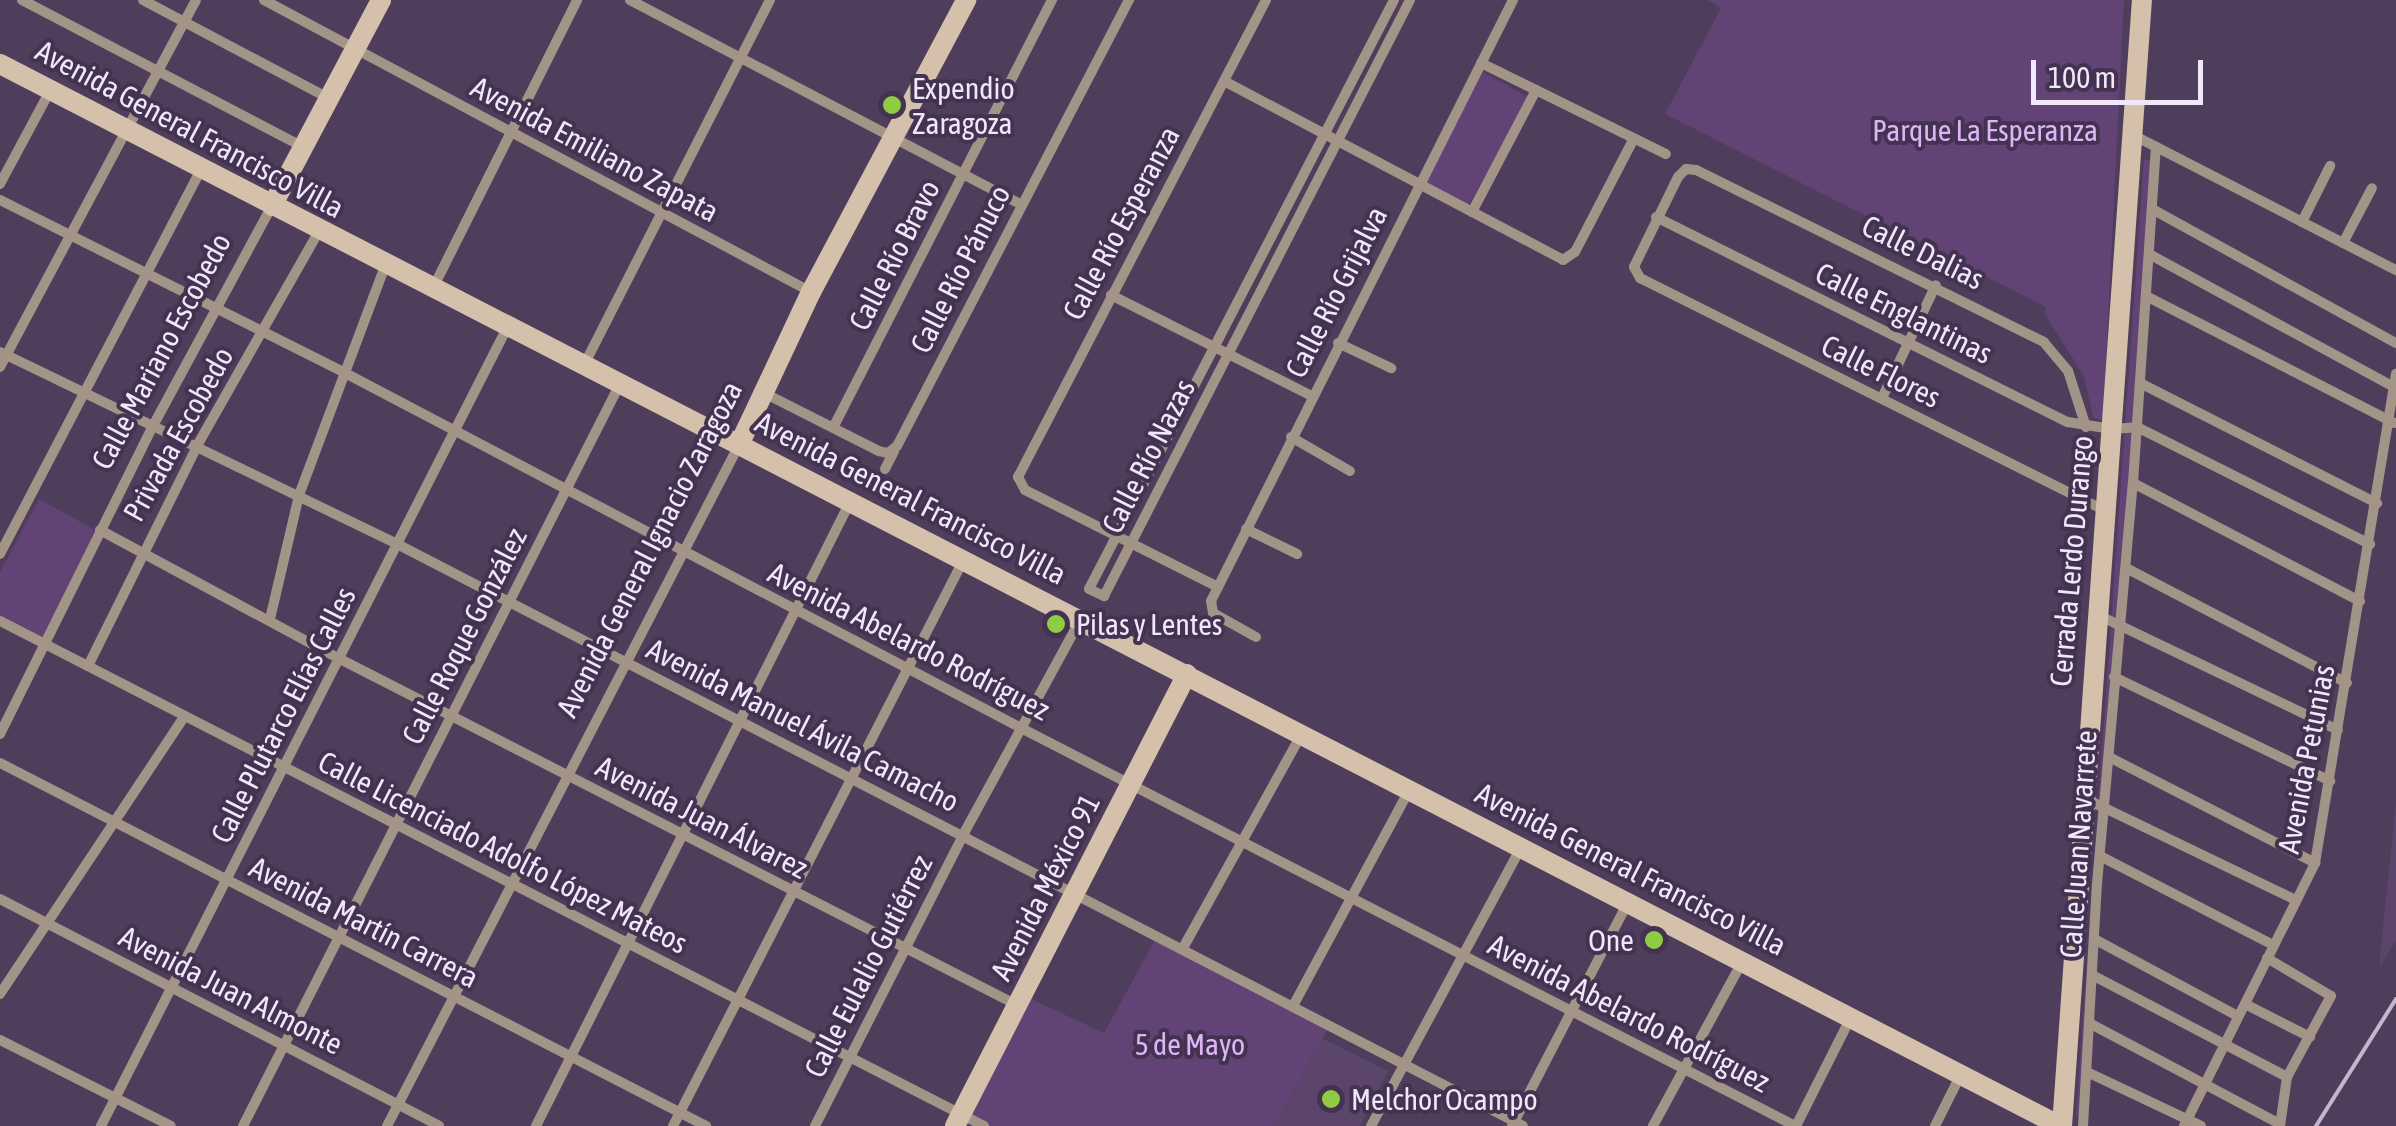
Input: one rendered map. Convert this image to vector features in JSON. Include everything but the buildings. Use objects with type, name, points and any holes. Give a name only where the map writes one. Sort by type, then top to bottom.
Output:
[{"type":"main road","name":"Calle Mariano Escobedo","points":[[272,206],[381,0]]},
{"type":"main road","name":"Avenida General Ignacio Zaragoza","points":[[740,445],[811,292],[966,0]]},
{"type":"main road","name":"Cerrada Lerdo Durango","points":[[2061,1126],[2142,0]]},
{"type":"main road","name":"Avenida General Francisco Villa","points":[[0,64],[2061,1126]]},
{"type":"main road","name":"Avenida México 91","points":[[958,1120],[1187,674]]},
{"type":"street","points":[[22,0],[304,148]]},
{"type":"street","points":[[143,0],[330,99]]},
{"type":"street","points":[[0,367],[3,354],[72,238],[196,0]]},
{"type":"street","name":"Avenida Emiliano Zapata","points":[[264,0],[811,292]]},
{"type":"street","points":[[433,288],[577,0]]},
{"type":"street","points":[[630,0],[893,141],[1022,205]]},
{"type":"street","points":[[584,365],[770,0]]},
{"type":"street","name":"Calle Río Bravo","points":[[834,426],[1052,0]]},
{"type":"street","name":"Calle Río Pánuco","points":[[885,469],[892,449],[1129,0]]},
{"type":"street","name":"Calle Río Esperanza","points":[[1118,534],[1021,488],[1021,470],[1266,0]]},
{"type":"street","name":"Calle Río Nazas","points":[[1394,0],[1089,589],[1104,596],[1410,0]]},
{"type":"street","name":"Calle Río Grijalva","points":[[1256,637],[1210,609],[1218,587],[1513,0]]},
{"type":"street","points":[[1481,63],[1666,154]]},
{"type":"street","points":[[1224,81],[1568,260],[1576,252],[1634,138]]},
{"type":"street","points":[[0,184],[50,90]]},
{"type":"street","points":[[1472,212],[1536,90]]},
{"type":"street","points":[[2132,135],[2396,270]]},
{"type":"street","name":"Calle Juan Navarrete","points":[[2083,1126],[2100,856],[2133,483],[2156,147]]},
{"type":"street","points":[[2302,222],[2330,166]]},
{"type":"street","points":[[0,554],[202,168]]},
{"type":"street","name":"Calle Dalias","points":[[1656,217],[1678,177],[1691,168],[1936,285],[2022,329],[2058,355],[2076,390],[2086,426]]},
{"type":"street","points":[[2343,242],[2372,188]]},
{"type":"street","name":"Avenida Abelardo Rodríguez","points":[[0,200],[347,374],[1020,728],[1796,1126]]},
{"type":"street","name":"Calle Mariano Escobedo","points":[[0,734],[154,424],[272,206]]},
{"type":"street","points":[[2152,209],[2396,342]]},
{"type":"street","name":"Calle Englantinas","points":[[1656,217],[1908,344],[2086,426],[2137,427]]},
{"type":"street","name":"Calle Flores","points":[[1656,217],[1634,266],[1636,274],[2106,511]]},
{"type":"street","name":"Privada Escobedo","points":[[88,666],[198,444],[319,231]]},
{"type":"street","points":[[2149,254],[2395,381]]},
{"type":"street","points":[[270,619],[299,495],[386,264]]},
{"type":"street","points":[[1882,398],[1936,285]]},
{"type":"street","points":[[1111,296],[1312,396]]},
{"type":"street","points":[[2146,296],[2393,422]]},
{"type":"street","name":"Calle Plutarco Elías Calles","points":[[101,1126],[400,545],[508,326]]},
{"type":"street","points":[[1338,343],[1391,368]]},
{"type":"street","name":"Avenida Manuel Ávila Camacho","points":[[3,354],[198,444],[400,545],[1076,892],[1516,1124]]},
{"type":"street","name":"Avenida Petunias","points":[[2186,1122],[2315,862],[2393,422],[2395,381]]},
{"type":"street","name":"Calle Roque González","points":[[242,1126],[620,383]]},
{"type":"street","points":[[2140,383],[2377,502]]},
{"type":"street","points":[[764,392],[892,449]]},
{"type":"street","points":[[2137,427],[2370,544]]},
{"type":"street","points":[[1291,436],[1350,471]]},
{"type":"street","name":"Avenida General Ignacio Zaragoza","points":[[387,1126],[509,884],[740,445]]},
{"type":"street","points":[[2133,483],[2360,601]]},
{"type":"street","points":[[536,1126],[850,501]]},
{"type":"street","points":[[1246,529],[1297,554]]},
{"type":"street","name":"Avenida Juan Álvarez","points":[[100,530],[567,777],[1018,1005]]},
{"type":"street","points":[[1118,534],[1218,587]]},
{"type":"street","points":[[673,1126],[964,559]]},
{"type":"street","points":[[2126,568],[2346,683]]},
{"type":"street","points":[[2097,614],[2338,730]]},
{"type":"street","name":"Calle Eulalio Gutiérrez","points":[[814,1126],[963,834],[1081,619]]},
{"type":"street","name":"Calle Licenciado Adolfo López Mateos","points":[[0,621],[850,1057],[958,1120],[984,1126]]},
{"type":"street","points":[[2114,677],[2330,781]]},
{"type":"street","points":[[0,994],[184,717]]},
{"type":"street","points":[[1182,948],[1302,733]]},
{"type":"street","points":[[2109,757],[2315,862]]},
{"type":"street","name":"Avenida Martín Carrera","points":[[0,763],[706,1126]]},
{"type":"street","points":[[1294,1006],[1410,789]]},
{"type":"street","points":[[2083,798],[2296,900]]},
{"type":"street","points":[[1371,1126],[1522,846]]},
{"type":"street","points":[[2100,856],[2274,946]]},
{"type":"street","name":"Avenida Juan Almonte","points":[[0,898],[439,1126]]},
{"type":"street","points":[[1516,1124],[1629,901]]},
{"type":"street","points":[[2096,940],[2238,1016]]},
{"type":"street","points":[[2091,1024],[2206,1082],[2280,1125],[2287,1077],[2331,996],[2268,958]]},
{"type":"street","points":[[1653,1126],[1743,960]]},
{"type":"street","points":[[2094,976],[2287,1077]]},
{"type":"street","points":[[2245,1004],[2310,1037]]},
{"type":"street","points":[[1796,1126],[1851,1017]]},
{"type":"street","points":[[0,1040],[171,1126]]},
{"type":"street","points":[[2087,1072],[2201,1126]]},
{"type":"street","points":[[1935,1126],[1961,1074]]},
{"type":"shaded area","points":[[2396,800],[2396,941],[2379,968]]},
{"type":"shaded area","name":"Melchor Ocampo","points":[[1322,1038],[1388,1071],[1360,1126],[1274,1126]]},
{"type":"green space","name":"Parque La Esperanza","points":[[1708,0],[2124,0],[2103,421],[2093,417],[2084,376],[2044,313],[2046,307],[1665,114],[1721,8]]},
{"type":"green space","points":[[1483,72],[1528,97],[1466,210],[1420,185]]},
{"type":"green space","points":[[2144,159],[2154,161],[2083,1116],[2076,1116]]},
{"type":"green space","points":[[39,499],[95,530],[42,639],[0,616],[0,572]]},
{"type":"green space","name":"5 de Mayo","points":[[1157,936],[1329,1026],[1274,1126],[984,1126],[961,1114],[1023,995],[1104,1033]]},
{"type":"railway","points":[[2316,1126],[2396,999]]},
{"type":"place","name":"Expendio Zaragoza","points":[[892,105]]},
{"type":"place","name":"Pilas y Lentes","points":[[1056,624]]},
{"type":"place","name":"One","points":[[1654,940]]},
{"type":"place","name":"Melchor Ocampo","points":[[1331,1099]]}]
